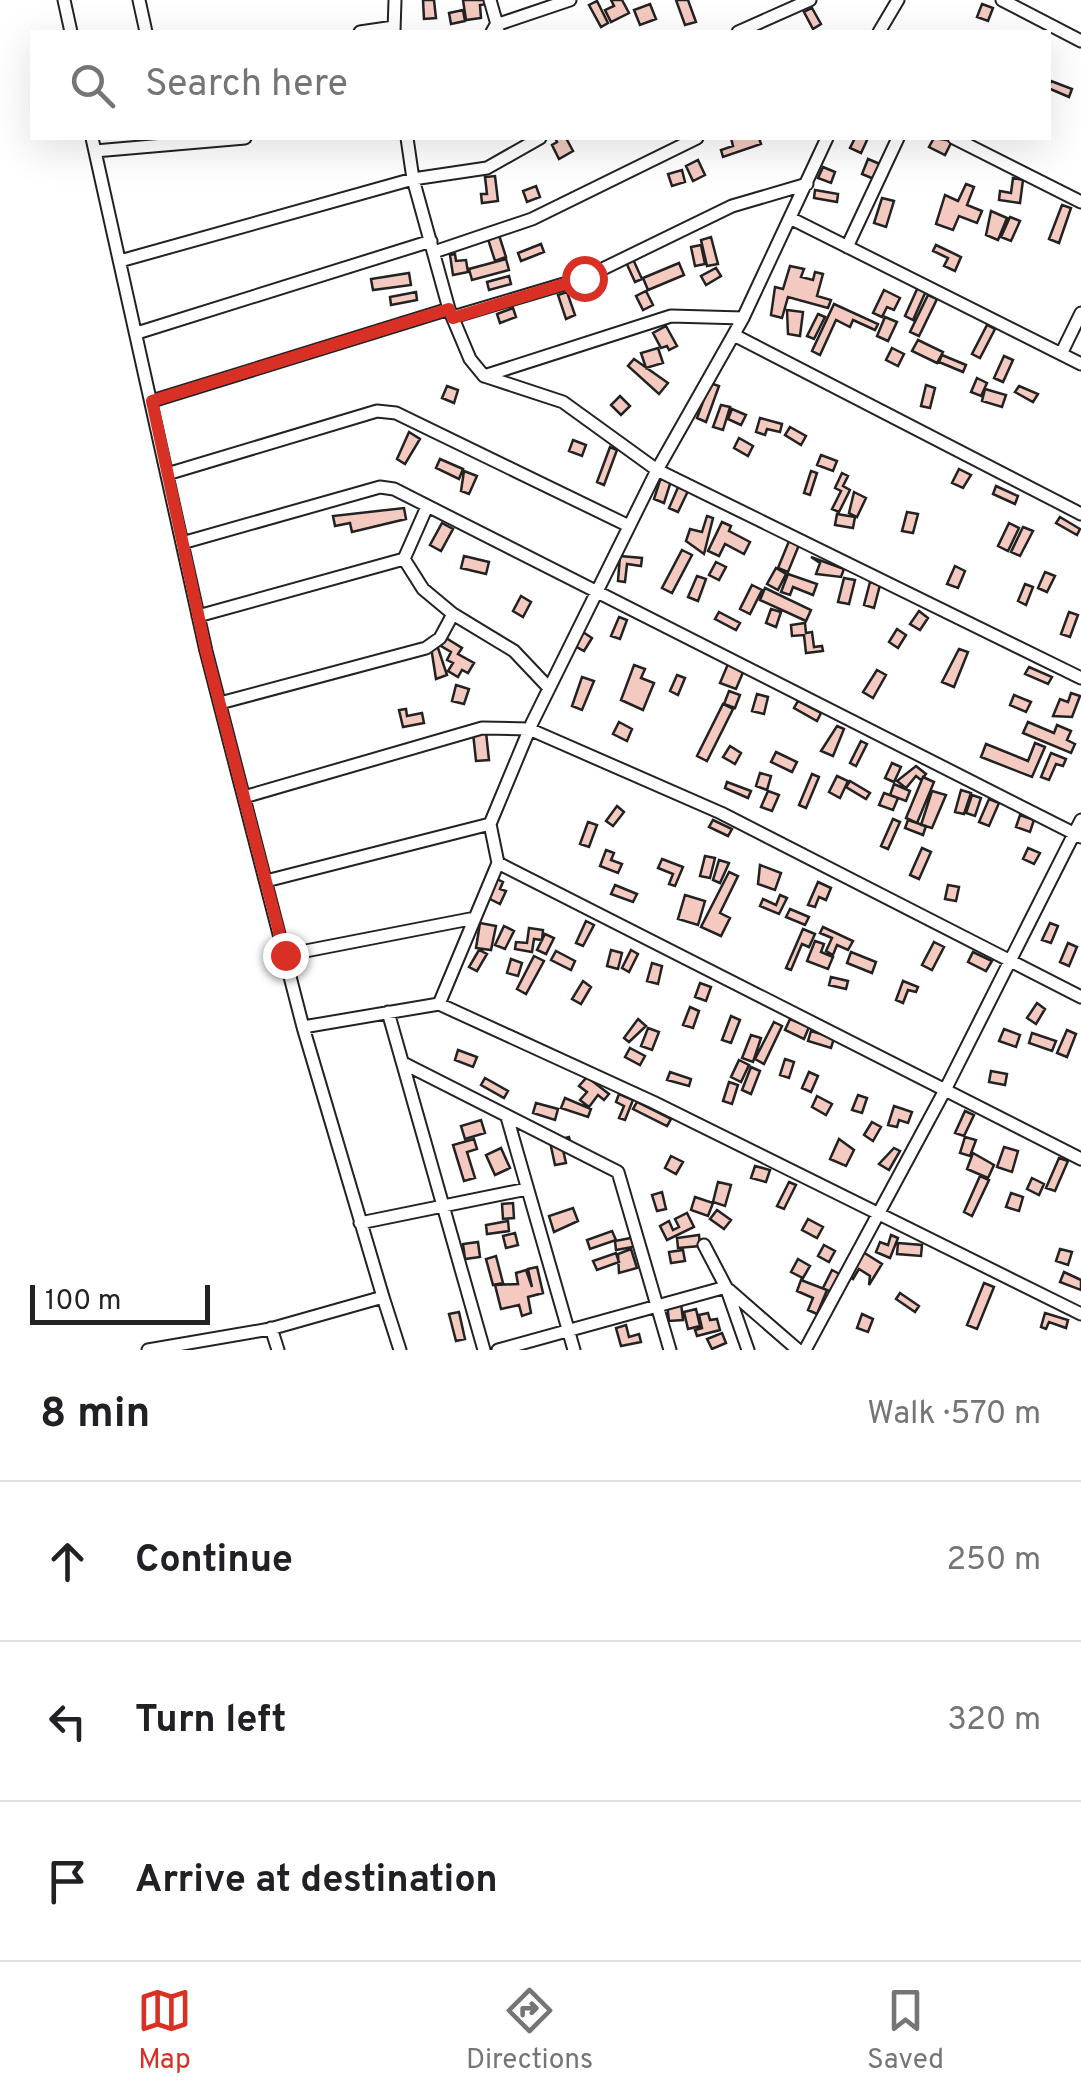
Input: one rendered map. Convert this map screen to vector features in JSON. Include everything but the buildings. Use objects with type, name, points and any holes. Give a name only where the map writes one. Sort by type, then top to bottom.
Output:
[{"type":"street","points":[[64,0],[70,30]]},
{"type":"street","points":[[140,0],[146,30]]},
{"type":"street","points":[[394,30],[395,0]]},
{"type":"street","points":[[490,0],[496,30],[543,5],[570,0]]},
{"type":"street","points":[[742,30],[810,0]]},
{"type":"street","points":[[880,30],[898,0]]},
{"type":"street","points":[[1002,0],[1081,41]]},
{"type":"street","points":[[206,140],[93,144],[220,704],[303,1027],[400,1350]]},
{"type":"street","points":[[407,140],[414,179],[451,313],[470,359],[484,376],[563,402],[657,470],[1081,678]]},
{"type":"street","points":[[120,261],[414,179],[487,168],[536,140]]},
{"type":"street","points":[[137,334],[532,219],[693,140]]},
{"type":"street","points":[[439,1004],[498,864],[490,824],[530,728],[657,470],[734,336],[826,140]]},
{"type":"street","points":[[847,247],[897,140]]},
{"type":"street","points":[[958,140],[1081,202]]},
{"type":"street","points":[[152,401],[584,278],[732,206],[807,184]]},
{"type":"street","points":[[792,219],[1081,364]]},
{"type":"street","points":[[1061,354],[1081,313]]},
{"type":"street","points":[[484,376],[670,316],[743,318]]},
{"type":"street","points":[[734,336],[1081,514]]},
{"type":"street","points":[[167,474],[377,412],[396,412],[630,526]]},
{"type":"street","points":[[182,543],[380,487],[394,489],[426,509],[1078,836]]},
{"type":"street","points":[[404,559],[426,509]]},
{"type":"street","points":[[198,616],[404,559]]},
{"type":"street","points":[[404,559],[423,589],[453,614],[514,651],[549,688]]},
{"type":"street","points":[[220,704],[426,648],[440,638],[453,614]]},
{"type":"street","points":[[244,797],[482,728],[530,728],[720,813],[1081,997]]},
{"type":"street","points":[[726,1287],[801,1350],[945,1090],[1078,836],[1081,820]]},
{"type":"street","points":[[266,881],[490,824]]},
{"type":"street","points":[[498,864],[1081,1159]]},
{"type":"street","points":[[285,955],[474,918]]},
{"type":"street","points":[[303,1027],[439,1004],[653,1102],[1081,1314]]},
{"type":"street","points":[[388,1012],[484,1350]]},
{"type":"street","points":[[403,1063],[618,1172],[670,1350]]},
{"type":"street","points":[[507,1118],[574,1350]]},
{"type":"street","points":[[360,1223],[527,1189]]},
{"type":"street","points":[[704,1245],[726,1287],[748,1350]]},
{"type":"street","points":[[498,1350],[726,1287]]},
{"type":"street","points":[[148,1350],[214,1344],[383,1297]]},
{"type":"street","points":[[271,1328],[278,1350]]},
{"type":"route","points":[[285,955],[206,651],[152,401],[449,309],[453,318],[584,278]]}]
